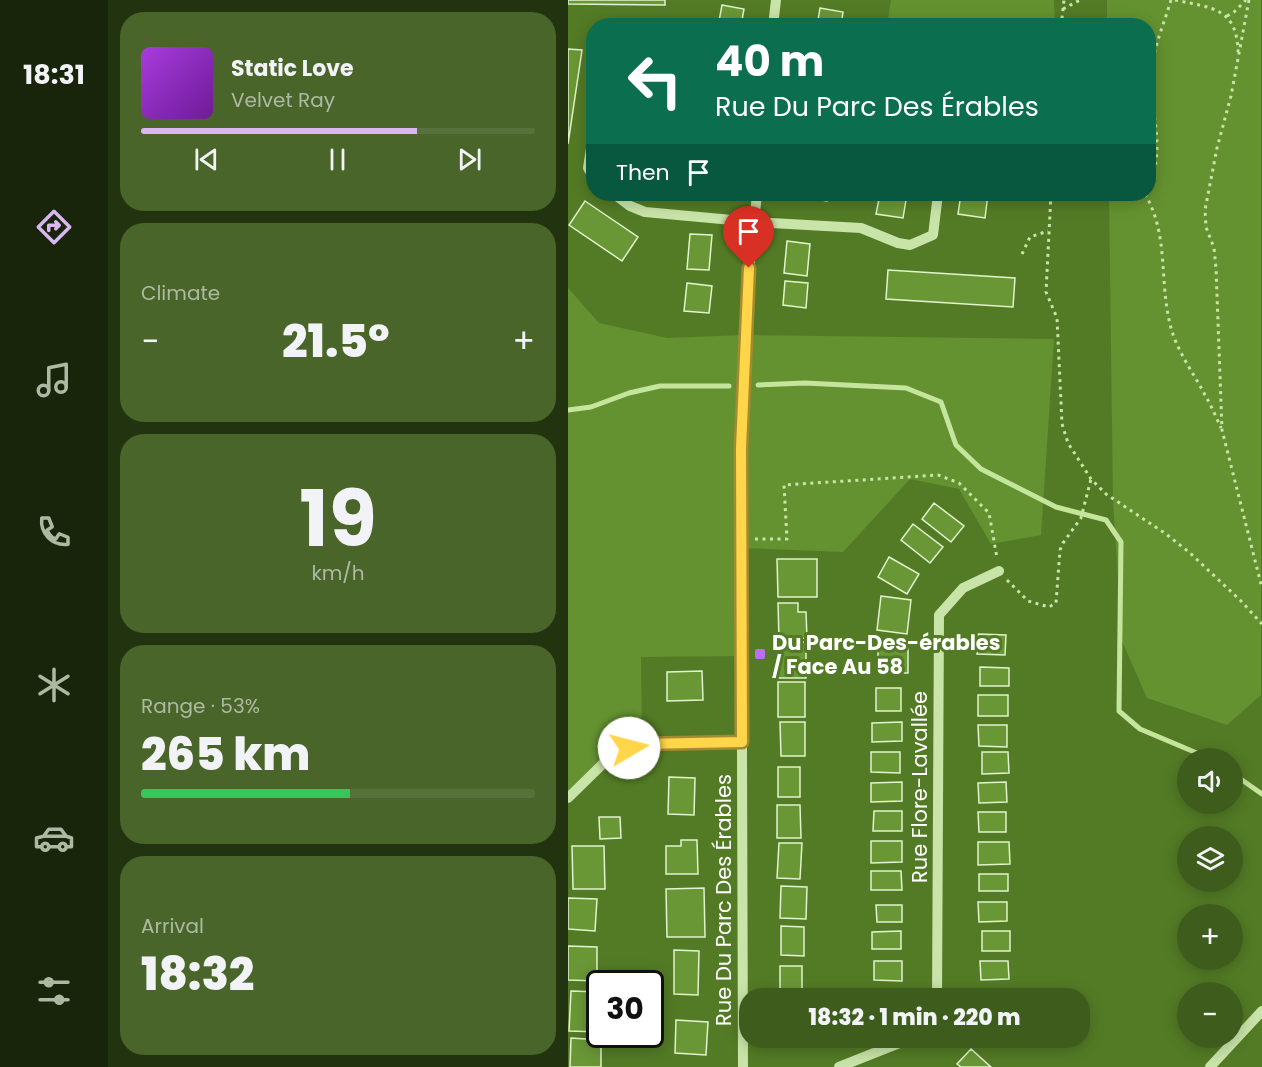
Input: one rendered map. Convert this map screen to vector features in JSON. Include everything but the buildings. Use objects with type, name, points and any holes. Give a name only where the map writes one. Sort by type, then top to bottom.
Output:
[{"type":"street","points":[[774,18],[775,0]]},
{"type":"street","points":[[623,201],[645,212],[754,222],[861,228],[898,243],[910,245],[933,235],[937,201]]},
{"type":"street","name":"Rue Du Parc Des Érables","points":[[742,1067],[741,448],[746,302],[756,201]]},
{"type":"street","name":"Rue Flore-Lavallée","points":[[937,988],[939,615],[963,588],[999,571]]},
{"type":"street","points":[[568,798],[616,752],[642,744],[742,742]]},
{"type":"street","points":[[1210,1067],[1261,1011]]},
{"type":"street","points":[[839,1067],[887,1048]]},
{"type":"path","points":[[1062,18],[1064,0]]},
{"type":"path","points":[[1063,9],[1073,6],[1080,0]]},
{"type":"path","points":[[1156,58],[1173,0],[1217,10],[1227,16],[1236,32],[1239,60]]},
{"type":"path","points":[[1227,16],[1247,0]]},
{"type":"path","points":[[1247,0],[1239,60],[1205,210],[1206,227],[1214,248],[1216,268],[1222,430],[1261,588]]},
{"type":"path","points":[[1156,125],[1158,145],[1156,167]]},
{"type":"path","points":[[1051,201],[1046,291],[1057,318],[1062,424],[1068,443],[1091,479],[1106,494],[1190,553],[1261,624]]},
{"type":"path","points":[[1149,201],[1154,209],[1162,238],[1163,279],[1170,326],[1222,430]]},
{"type":"path","points":[[1022,254],[1030,237],[1048,231]]},
{"type":"path","points":[[741,539],[787,539],[784,485],[938,475],[959,483],[989,513],[999,571],[1028,601],[1049,607],[1056,603],[1058,594],[1060,550],[1081,518],[1085,495],[1091,479]]},
{"type":"green space","points":[[891,0],[1054,0],[1055,18],[888,18]]},
{"type":"green space","points":[[1107,0],[1261,0],[1261,695],[1227,725],[1147,698],[1122,641],[1113,499],[1109,201],[1156,201],[1156,18],[1107,18]]},
{"type":"green space","points":[[568,288],[599,323],[667,338],[745,335],[1054,339],[1041,535],[991,544],[959,489],[910,479],[843,552],[743,548],[742,656],[641,657],[642,744],[616,752],[568,798]]},
{"type":"waterway","points":[[758,385],[805,383],[906,388],[941,402],[956,445],[981,469],[1056,507],[1106,520],[1121,542],[1119,711],[1140,729],[1185,748]]},
{"type":"waterway","points":[[568,410],[591,407],[629,393],[660,386],[729,386]]},
{"type":"waterway","points":[[1243,781],[1262,794]]},
{"type":"place","name":"Du Parc-Des-érables / Face Au 58","points":[[760,654]]},
{"type":"route","points":[[629,748],[642,744],[742,742],[741,448],[749,268]]}]
